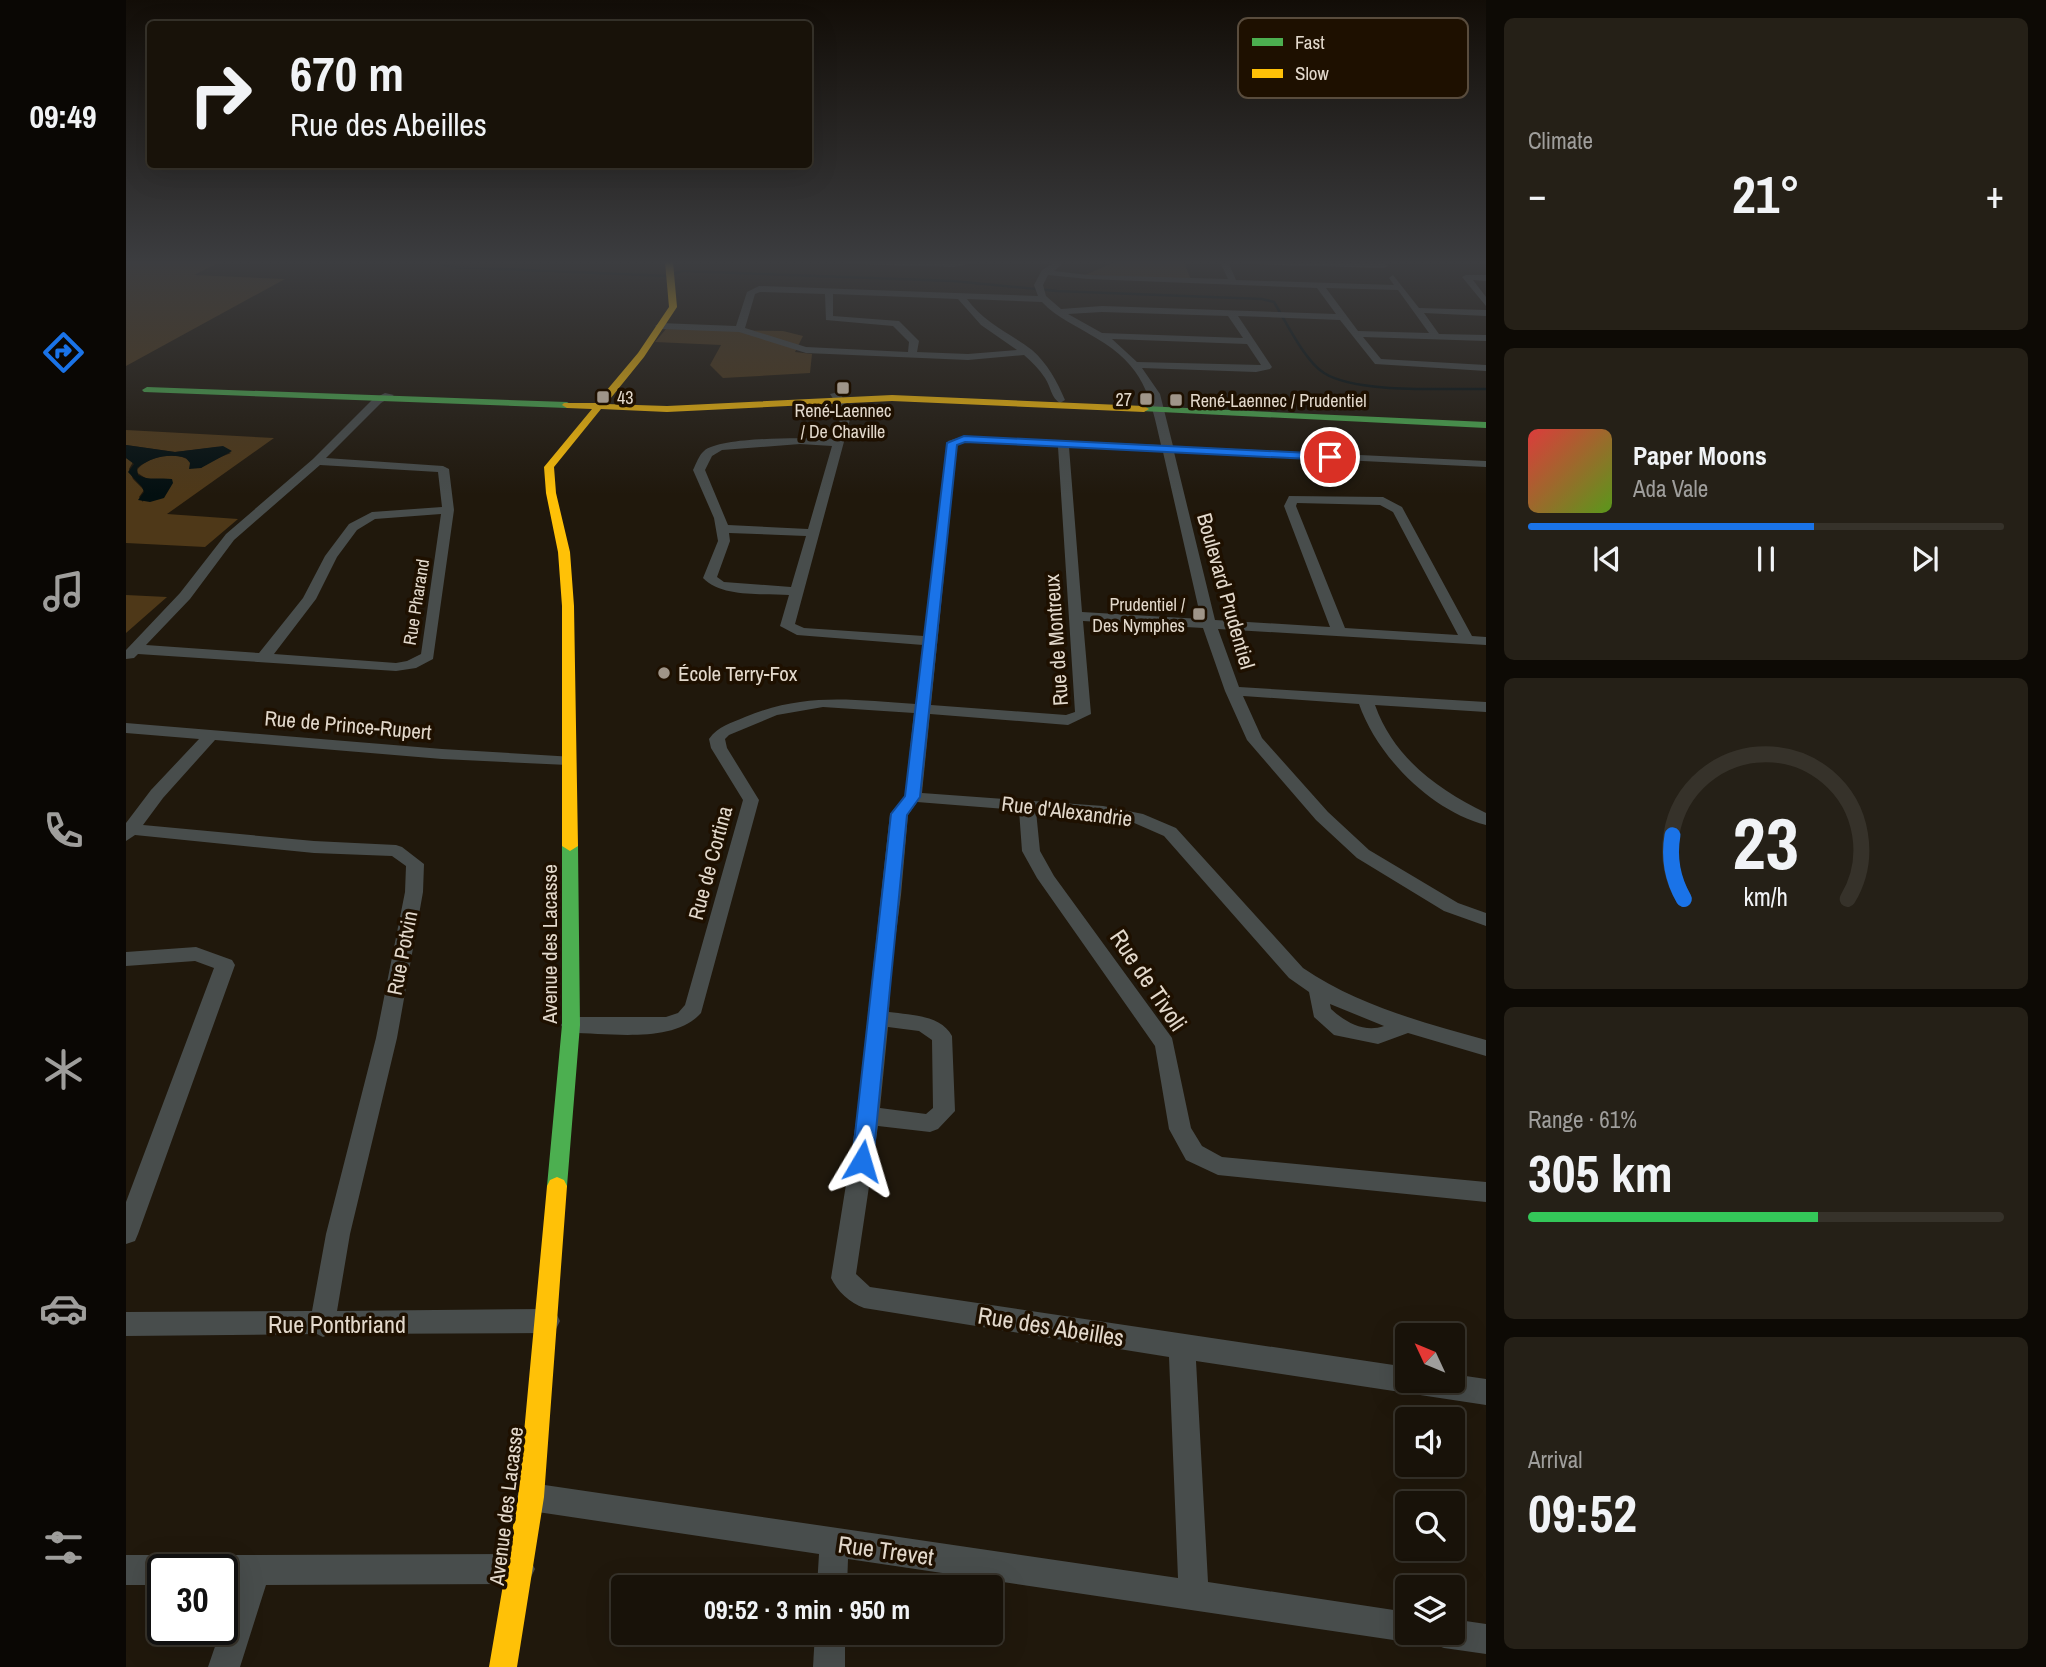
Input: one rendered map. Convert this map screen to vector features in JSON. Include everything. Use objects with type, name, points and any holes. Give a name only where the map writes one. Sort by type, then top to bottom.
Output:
[{"type":"street","name":"Avenue des Lacasse","points":[[503,1667],[531,1497],[571,1025],[568,606],[564,552],[548,476],[549,467],[651,340]]},
{"type":"street","points":[[771,340],[798,349],[912,355],[977,356],[1028,352]]},
{"type":"street","points":[[912,355],[913,340]]},
{"type":"street","points":[[1011,340],[1028,352],[1051,377],[1060,400]]},
{"type":"street","name":"Boulevard Prudentiel","points":[[1105,340],[1136,365],[1155,394],[1209,624],[1233,691],[1255,740],[1322,816],[1355,846],[1451,907],[1486,920]]},
{"type":"street","points":[[1136,365],[1256,369],[1267,367],[1249,341],[1213,340]]},
{"type":"street","points":[[1361,340],[1378,362],[1486,368]]},
{"type":"street","points":[[152,387],[685,409],[879,392],[1486,425]]},
{"type":"street","points":[[837,396],[1486,418]]},
{"type":"street","points":[[837,396],[847,412],[787,626],[802,632],[931,641]]},
{"type":"street","points":[[130,653],[185,596],[230,537],[317,461],[383,398]]},
{"type":"street","name":"Rue des Abeilles","points":[[1182,1347],[863,1297],[843,1278],[868,1116],[899,814],[913,797],[952,443],[964,439],[1486,464]]},
{"type":"street","points":[[797,591],[721,586],[710,578],[724,541],[723,528],[700,476],[701,463],[708,453],[719,447],[800,441],[838,443]]},
{"type":"street","name":"Rue de Montreux","points":[[923,710],[1068,720],[1083,714],[1063,444]]},
{"type":"street","name":"Rue Pharand","points":[[130,653],[396,667],[422,661],[428,656],[448,510],[443,469],[317,461]]},
{"type":"street","points":[[1339,632],[1290,506],[1293,499],[1383,501],[1393,505],[1467,639]]},
{"type":"street","points":[[263,658],[309,599],[331,556],[353,527],[372,516],[448,510]]},
{"type":"street","points":[[723,528],[814,533]]},
{"type":"street","points":[[1077,616],[1486,641]]},
{"type":"street","points":[[1233,691],[1486,707]]},
{"type":"street","points":[[1365,699],[1371,722],[1406,772],[1458,807],[1486,820]]},
{"type":"street","name":"Rue de Cortina","points":[[571,1025],[668,1025],[685,1018],[694,1007],[751,800],[719,748],[717,738],[723,732],[773,711],[811,704],[923,710]]},
{"type":"street","name":"Rue de Prince-Rupert","points":[[126,728],[442,754],[568,760]]},
{"type":"street","points":[[128,832],[211,735]]},
{"type":"street","name":"Rue d'Alexandrie","points":[[913,797],[1103,811],[1137,817],[1170,832],[1296,973],[1318,991],[1408,1025],[1486,1048]]},
{"type":"street","name":"Rue de Tivoli","points":[[1027,806],[1031,851],[1046,878],[1165,1044],[1180,1129],[1194,1153],[1218,1166],[1486,1192]]},
{"type":"street","name":"Rue Potvin","points":[[128,832],[396,851],[415,864],[414,892],[376,1087],[345,1201],[326,1288],[323,1325]]},
{"type":"street","points":[[126,958],[196,954],[225,965],[126,1234]]},
{"type":"street","name":"Rue d'Alexandrie","points":[[1318,991],[1321,1012],[1341,1030],[1378,1035],[1408,1025]]},
{"type":"street","points":[[868,1116],[930,1123],[944,1111],[942,1036],[924,1024],[879,1018]]},
{"type":"street","name":"Rue Pontbriand","points":[[126,1324],[323,1325],[547,1321]]},
{"type":"street","points":[[1194,1595],[1182,1347],[1395,1378]]},
{"type":"street","points":[[1465,1389],[1486,1392]]},
{"type":"street","name":"Rue Trevet","points":[[531,1497],[1395,1625]]},
{"type":"street","points":[[833,1575],[834,1542]]},
{"type":"street","points":[[238,1570],[520,1569]]},
{"type":"street","points":[[126,1570],[147,1570]]},
{"type":"street","points":[[224,1667],[256,1570]]},
{"type":"street","points":[[1465,1636],[1486,1639]]},
{"type":"street","points":[[829,1667],[830,1645]]},
{"type":"shaded area","points":[[126,340],[174,340],[126,366]]},
{"type":"shaded area","points":[[657,340],[801,340],[795,352],[812,354],[810,373],[723,378],[710,365],[721,345],[655,342]]},
{"type":"shaded area","points":[[126,430],[274,438],[167,514],[238,519],[205,547],[126,543],[126,458],[133,462],[129,469],[133,479],[144,490],[139,497],[143,502],[147,479],[136,472],[144,463],[163,456],[176,456],[201,468],[208,462],[231,453],[218,447],[175,452],[126,445]]},
{"type":"shaded area","points":[[126,445],[175,452],[223,446],[232,451],[201,468],[189,469],[190,463],[186,458],[173,456],[161,457],[143,464],[137,468],[138,475],[172,479],[173,483],[164,498],[150,502],[138,500],[144,492],[128,472],[134,464],[126,458]]},
{"type":"shaded area","points":[[126,595],[167,597],[126,633]]},
{"type":"waterway","points":[[1296,340],[1317,367],[1339,380],[1379,387],[1486,389]]},
{"type":"traffic: fast","points":[[147,390],[567,405]]},
{"type":"traffic: fast","points":[[1144,409],[1486,425]]},
{"type":"traffic: fast","points":[[557,1186],[571,1025],[570,846]]},
{"type":"traffic: slow","points":[[570,846],[568,606],[564,552],[551,493],[549,467],[651,340]]},
{"type":"traffic: slow","points":[[567,405],[667,409],[892,398],[1144,409]]},
{"type":"traffic: slow","points":[[503,1667],[531,1497],[557,1186]]},
{"type":"place","name":"René-Laennec / De Chaville","points":[[843,388]]},
{"type":"place","name":"43","points":[[603,397]]},
{"type":"place","name":"27","points":[[1146,399]]},
{"type":"place","name":"René-Laennec / Prudentiel","points":[[1176,400]]},
{"type":"place","name":"Prudentiel / Des Nymphes","points":[[1199,614]]},
{"type":"place","name":"École Terry-Fox","points":[[664,673]]},
{"type":"route","points":[[862,1161],[879,1018],[881,971],[892,895],[894,852],[899,814],[913,797],[952,443],[964,439],[1330,457]]}]
